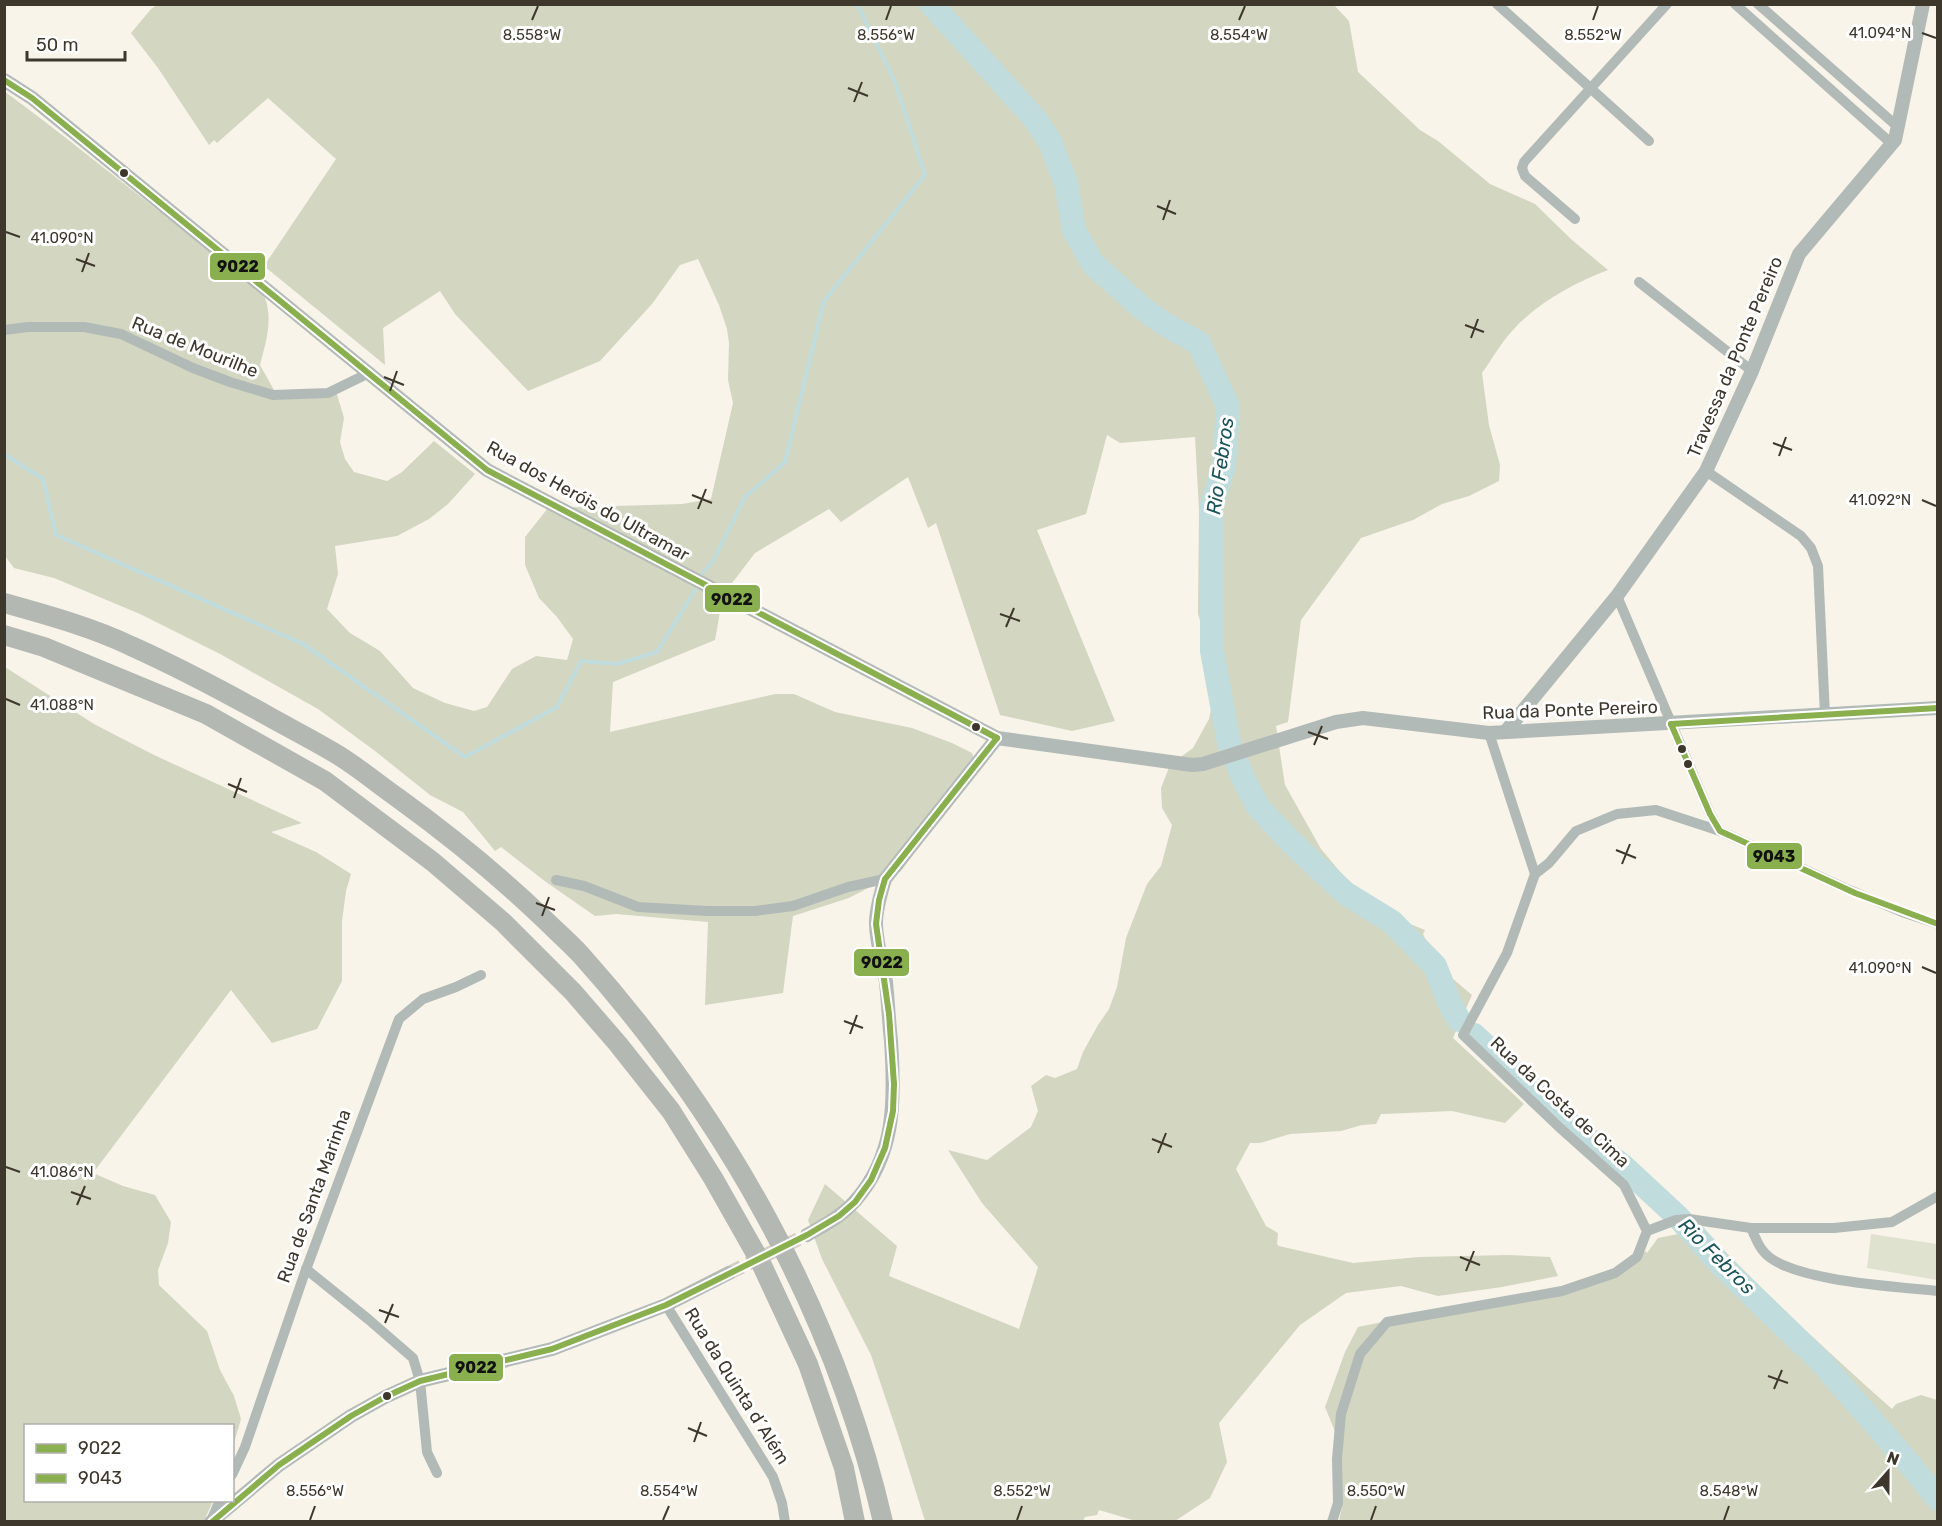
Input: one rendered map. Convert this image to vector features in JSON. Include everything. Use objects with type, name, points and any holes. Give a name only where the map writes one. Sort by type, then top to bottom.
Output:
[{"type":"highway","points":[[4,603],[55,617],[128,644],[209,683],[339,756],[435,825],[505,882],[579,953],[644,1030],[700,1105],[767,1217],[806,1292],[841,1380],[873,1477],[883,1521]]},
{"type":"highway","points":[[4,635],[44,647],[206,714],[326,782],[433,862],[503,922],[573,992],[671,1111],[713,1178],[760,1261],[808,1364],[844,1468],[855,1521]]},
{"type":"street","points":[[1497,4],[1649,141]]},
{"type":"street","points":[[1575,219],[1525,176],[1522,168],[1524,162],[1667,4]]},
{"type":"street","points":[[1735,4],[1892,144]]},
{"type":"street","points":[[1758,4],[1898,127]]},
{"type":"street","name":"Travessa da Ponte Pereiro","points":[[1507,730],[1617,596],[1706,471],[1752,371],[1799,254],[1895,140],[1923,4]]},
{"type":"street","name":"Rua dos Heróis do Ultramar","points":[[4,80],[32,98],[487,470],[997,738]]},
{"type":"street","points":[[1639,282],[1752,371]]},
{"type":"street","name":"Rua de Mourilhe","points":[[4,330],[28,327],[84,327],[121,334],[193,368],[273,395],[328,393],[369,373]]},
{"type":"street","points":[[1706,471],[1801,536],[1811,548],[1818,566],[1825,715]]},
{"type":"street","points":[[1617,596],[1710,814],[1720,831]]},
{"type":"street","name":"Rua da Ponte Pereiro","points":[[997,738],[1192,765],[1203,764],[1348,719],[1378,719],[1489,733],[1507,730],[1671,724],[1938,708]]},
{"type":"street","points":[[1489,733],[1535,874],[1550,863],[1576,831],[1617,814],[1656,810],[1720,831],[1854,892],[1938,924]]},
{"type":"street","points":[[807,1235],[839,1216],[855,1202],[871,1180],[885,1148],[893,1111],[894,1084],[888,1004],[876,924],[885,879],[997,738]]},
{"type":"street","name":"Rua da Costa de Cima","points":[[1535,874],[1507,953],[1463,1035],[1559,1127],[1624,1185],[1647,1231]]},
{"type":"street","points":[[556,880],[584,886],[638,906],[707,911],[755,911],[793,906],[848,887],[885,879]]},
{"type":"street","name":"Rua de Santa Marinha","points":[[234,1470],[245,1447],[306,1269],[399,1019],[423,999],[481,975]]},
{"type":"street","points":[[1332,1521],[1338,1503],[1337,1459],[1341,1414],[1360,1354],[1387,1322],[1562,1291],[1615,1274],[1637,1257],[1647,1231],[1681,1219],[1751,1228],[1834,1228],[1892,1222],[1938,1197]]},
{"type":"street","points":[[1751,1228],[1764,1254],[1793,1271],[1855,1283],[1938,1291]]},
{"type":"street","points":[[306,1269],[413,1358],[420,1381],[427,1452],[437,1473]]},
{"type":"street","name":"Rua da Quinta d´Além","points":[[729,1273],[666,1305],[773,1477],[782,1503],[785,1521]]},
{"type":"street","points":[[234,1502],[269,1472],[313,1440],[369,1405],[420,1381],[552,1349],[666,1305]]},
{"type":"street","points":[[211,1521],[219,1502]]},
{"type":"street","points":[[211,1521],[233,1502]]},
{"type":"green space","points":[[158,4],[1334,5],[1349,21],[1358,72],[1420,130],[1438,141],[1490,184],[1535,204],[1572,240],[1608,270],[1563,291],[1535,309],[1498,348],[1482,373],[1489,425],[1500,465],[1499,481],[1469,496],[1442,504],[1413,520],[1361,538],[1301,620],[1288,722],[1276,726],[1285,785],[1321,849],[1352,886],[1410,924],[1425,930],[1423,934],[1439,967],[1472,995],[1453,1038],[1524,1104],[1505,1123],[1452,1111],[1381,1114],[1376,1124],[1341,1131],[1290,1134],[1260,1143],[1250,1143],[1236,1169],[1266,1226],[1278,1233],[1277,1244],[1279,1246],[1353,1263],[1419,1257],[1508,1255],[1550,1257],[1558,1276],[1438,1296],[1401,1286],[1346,1293],[1300,1325],[1219,1423],[1227,1462],[1210,1498],[1175,1521],[1136,1521],[1099,1510],[1097,1515],[1085,1517],[1083,1521],[925,1521],[871,1355],[822,1259],[808,1220],[825,1184],[897,1246],[889,1276],[1019,1329],[1038,1267],[982,1203],[948,1150],[987,1160],[1031,1127],[1038,1111],[1031,1086],[1046,1075],[1055,1078],[1077,1069],[1083,1052],[1109,1009],[1117,987],[1126,938],[1147,884],[1161,866],[1172,825],[1162,808],[1161,788],[1170,765],[1193,748],[1209,719],[1213,699],[1209,650],[1198,614],[1199,510],[1195,437],[1120,443],[1107,435],[1086,514],[1037,530],[1115,721],[1072,731],[1000,715],[936,523],[928,528],[908,477],[841,522],[829,509],[755,553],[723,595],[715,640],[613,682],[610,732],[775,694],[794,694],[835,712],[912,728],[952,743],[972,753],[977,766],[901,871],[849,898],[793,916],[783,993],[705,1005],[708,922],[616,914],[595,916],[501,847],[495,851],[463,812],[430,795],[318,709],[222,655],[140,614],[54,578],[14,568],[5,556],[4,91],[249,278],[265,298],[267,306],[268,331],[260,365],[274,390],[336,391],[344,418],[340,442],[345,459],[354,472],[387,481],[402,472],[434,441],[475,474],[448,504],[429,519],[397,536],[335,546],[338,574],[327,609],[350,633],[380,651],[413,688],[445,703],[474,711],[487,707],[512,669],[536,656],[567,660],[573,639],[539,598],[525,565],[525,537],[548,508],[682,504],[711,499],[733,403],[728,380],[727,329],[698,259],[680,265],[652,304],[600,361],[528,391],[455,314],[440,291],[383,328],[385,365],[264,266],[336,159],[268,98],[217,143],[214,140],[209,145],[158,68],[131,33]]},
{"type":"green space","points":[[5,667],[94,724],[154,755],[302,823],[271,832],[316,852],[351,874],[342,921],[342,981],[317,1029],[272,1043],[231,990],[93,1173],[123,1186],[155,1195],[171,1222],[168,1243],[158,1270],[159,1285],[207,1331],[220,1370],[234,1396],[241,1419],[234,1443],[234,1424],[24,1424],[24,1502],[213,1502],[204,1521],[5,1522]]},
{"type":"green space","points":[[1704,1229],[1796,1321],[1892,1409],[1896,1404],[1921,1395],[1937,1400],[1937,1521],[1339,1521],[1342,1507],[1340,1444],[1325,1407],[1345,1352],[1358,1327],[1538,1293],[1567,1285],[1622,1265],[1646,1251],[1647,1253],[1658,1238]]},
{"type":"green space","points":[[1871,1234],[1937,1244],[1937,1280],[1867,1268]]},
{"type":"waterway","points":[[703,573],[713,561],[745,497],[785,462],[824,301],[925,175],[895,82],[857,4]]},
{"type":"waterway","name":"Rio Febros","points":[[931,4],[1036,120],[1050,142],[1066,183],[1074,230],[1093,264],[1142,308],[1166,325],[1199,343],[1228,407],[1224,465],[1212,505],[1212,651],[1229,743],[1258,807],[1345,893],[1392,922],[1435,966],[1459,1020]]},
{"type":"waterway","points":[[4,454],[43,479],[56,535],[303,644],[465,757],[557,707],[581,661],[617,664],[657,652],[695,590]]},
{"type":"waterway","name":"Rio Febros","points":[[1474,1035],[1575,1129],[1623,1166],[1678,1217],[1722,1266],[1822,1363],[1938,1499]]},
{"type":"tunnel","points":[[729,1273],[807,1235]]},
{"type":"transit line","name":"9022","points":[[4,80],[32,98],[487,470],[997,738]]},
{"type":"transit line","name":"9043","points":[[1671,724],[1938,708]]},
{"type":"transit line","name":"9043","points":[[1671,724],[1710,814],[1720,831],[1855,893],[1938,924]]},
{"type":"transit line","name":"9022","points":[[212,1522],[279,1465],[351,1416],[385,1397],[420,1381],[552,1349],[666,1305],[807,1235],[839,1216],[855,1202],[871,1180],[885,1148],[893,1111],[894,1084],[889,1014],[876,924],[885,879],[997,738]]}]
